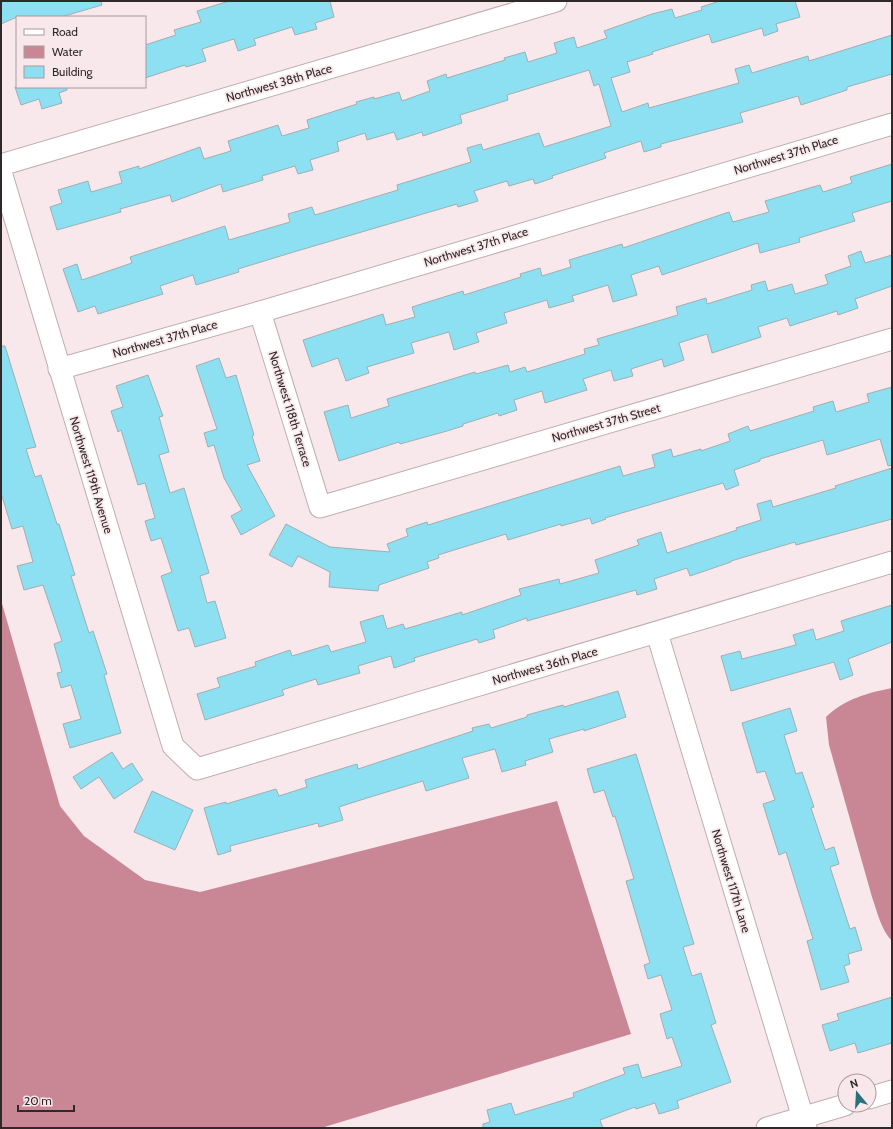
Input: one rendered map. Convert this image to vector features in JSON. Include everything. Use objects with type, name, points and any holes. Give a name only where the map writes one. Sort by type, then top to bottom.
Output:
[{"type":"street","name":"Northwest 38th Place","points":[[1,165],[556,1]]},
{"type":"street","name":"Northwest 37th Place","points":[[59,369],[260,312],[892,124]]},
{"type":"street","name":"Northwest 119th Avenue","points":[[1,172],[173,746],[197,769]]},
{"type":"street","name":"Northwest 118th Terrace","points":[[260,312],[320,507]]},
{"type":"street","name":"Northwest 37th Street","points":[[320,507],[892,339]]},
{"type":"street","name":"Northwest 36th Place","points":[[197,769],[892,562]]},
{"type":"street","name":"Northwest 117th Lane","points":[[657,633],[804,1123]]},
{"type":"street","points":[[877,1096],[892,1091]]},
{"type":"street","points":[[767,1128],[804,1123],[837,1109]]},
{"type":"water","points":[[1,600],[60,806],[84,836],[145,880],[200,892],[557,801],[631,1034],[321,1128],[1,1128]]},
{"type":"water","points":[[892,688],[892,941],[882,926],[872,897],[829,745],[826,717],[849,701],[874,692]]},
{"type":"building","points":[[1,1],[101,1],[102,5],[64,16],[16,16],[16,17],[1,24]]},
{"type":"building","points":[[229,1],[330,1],[334,17],[315,23],[317,29],[295,35],[292,27],[254,39],[256,45],[238,51],[234,39],[202,49],[206,61],[186,67],[185,65],[146,78],[146,45],[176,35],[174,30],[201,22],[197,11]]},
{"type":"building","points":[[720,1],[795,1],[800,17],[776,24],[778,31],[764,36],[762,28],[712,43],[709,34],[652,52],[653,54],[627,62],[630,72],[611,78],[622,112],[648,103],[649,108],[739,83],[735,69],[749,65],[752,73],[808,56],[809,61],[892,35],[892,74],[847,87],[847,90],[801,105],[798,96],[740,113],[743,122],[661,144],[661,147],[644,152],[641,141],[604,153],[606,158],[552,176],[553,178],[535,184],[533,179],[509,186],[507,181],[474,191],[478,201],[458,207],[457,204],[297,251],[238,269],[239,272],[196,285],[193,275],[160,286],[163,294],[98,314],[95,306],[78,312],[63,269],[77,264],[82,280],[132,263],[130,257],[225,226],[229,240],[290,222],[288,214],[312,207],[315,215],[398,190],[397,185],[471,162],[467,148],[481,144],[483,150],[539,133],[544,147],[611,126],[599,84],[594,86],[589,70],[507,95],[508,100],[460,115],[462,123],[423,136],[422,132],[397,140],[394,132],[367,140],[365,133],[337,142],[339,151],[310,160],[313,170],[298,174],[295,166],[262,176],[263,180],[223,192],[221,184],[172,202],[170,195],[120,209],[121,212],[57,230],[50,207],[62,203],[58,190],[88,181],[91,192],[122,183],[119,172],[139,166],[139,169],[200,147],[204,159],[231,151],[228,141],[278,125],[282,136],[309,128],[307,120],[357,104],[356,102],[399,92],[402,101],[430,91],[427,81],[446,74],[447,78],[505,60],[504,58],[525,52],[528,62],[557,53],[554,43],[574,37],[577,48],[607,38],[604,31],[652,14],[672,9],[675,18],[702,10],[701,7]]},
{"type":"building","points":[[15,87],[67,88],[67,90],[59,93],[62,103],[42,109],[39,99],[21,105]]},
{"type":"building","points":[[892,164],[892,201],[852,213],[855,221],[799,238],[800,242],[760,253],[758,243],[662,275],[659,266],[631,275],[637,295],[613,302],[608,285],[572,296],[574,301],[549,308],[547,300],[504,313],[507,323],[476,333],[479,342],[454,350],[449,332],[411,343],[414,353],[367,367],[369,373],[346,381],[338,358],[312,367],[303,340],[383,314],[386,325],[415,317],[412,307],[463,291],[464,295],[521,277],[520,274],[540,268],[542,276],[571,267],[569,260],[622,244],[623,248],[729,212],[733,222],[769,212],[765,201],[820,185],[823,192],[852,183],[850,177]]},
{"type":"building","points":[[861,251],[865,263],[892,255],[892,286],[855,299],[858,308],[838,315],[837,311],[790,326],[787,318],[758,327],[761,337],[712,353],[707,334],[679,343],[684,360],[664,367],[662,359],[631,369],[633,376],[614,381],[611,370],[583,379],[587,390],[545,403],[542,391],[514,400],[517,410],[499,416],[498,413],[463,424],[463,426],[447,431],[400,444],[399,442],[339,461],[324,412],[348,405],[351,418],[389,406],[387,399],[475,372],[476,374],[508,365],[510,372],[525,367],[527,372],[585,354],[584,349],[599,345],[597,339],[678,315],[676,307],[706,298],[707,304],[752,290],[751,285],[765,281],[768,291],[792,284],[795,294],[828,284],[825,275],[851,266],[848,256]]},
{"type":"building","points":[[1,346],[5,346],[36,447],[26,449],[35,477],[41,475],[57,524],[59,524],[75,575],[71,576],[89,633],[93,631],[107,674],[104,675],[121,733],[70,748],[63,724],[81,719],[71,685],[61,688],[57,673],[62,672],[54,644],[62,641],[43,585],[24,590],[17,566],[33,562],[23,526],[12,529],[1,493]]},
{"type":"building","points":[[219,358],[226,378],[236,375],[254,435],[252,436],[260,461],[247,465],[275,516],[241,535],[231,516],[242,510],[224,478],[214,445],[208,447],[204,433],[217,429],[196,366]]},
{"type":"building","points":[[148,375],[163,416],[159,417],[169,452],[159,455],[170,493],[184,488],[209,573],[200,576],[207,603],[215,601],[226,638],[195,647],[189,628],[178,631],[161,576],[172,572],[161,538],[151,541],[145,521],[155,518],[145,483],[138,485],[121,430],[118,432],[111,411],[123,407],[116,386]]},
{"type":"building","points":[[892,387],[892,465],[888,466],[880,439],[827,455],[823,440],[760,459],[760,461],[734,470],[739,485],[726,490],[723,483],[605,518],[606,519],[592,524],[590,518],[561,526],[561,524],[508,540],[506,534],[438,555],[439,558],[427,562],[429,568],[379,585],[378,591],[329,587],[330,572],[298,556],[292,567],[269,555],[286,524],[330,547],[390,552],[387,544],[408,536],[406,529],[427,522],[428,525],[620,466],[623,476],[655,467],[652,455],[671,449],[673,457],[701,449],[701,451],[730,441],[728,434],[748,426],[750,431],[814,411],[813,407],[833,401],[836,412],[869,402],[867,394]]},
{"type":"building","points":[[892,468],[892,519],[796,545],[795,542],[731,561],[690,576],[687,568],[654,579],[657,589],[637,595],[636,590],[527,621],[527,618],[493,630],[495,638],[479,643],[477,639],[414,658],[415,661],[394,668],[391,656],[358,666],[360,673],[318,685],[316,679],[282,690],[284,695],[205,720],[197,694],[220,687],[217,678],[256,666],[255,662],[290,650],[292,656],[328,645],[331,652],[366,642],[360,622],[383,615],[387,629],[403,624],[405,629],[462,612],[462,615],[521,595],[519,589],[559,579],[560,584],[599,573],[595,560],[639,545],[637,540],[661,532],[667,553],[737,530],[736,528],[761,520],[757,504],[771,500],[773,507],[836,488],[835,486]]},
{"type":"building","points":[[892,605],[892,642],[848,659],[853,675],[840,680],[834,662],[731,691],[721,656],[740,651],[742,659],[796,645],[793,635],[813,629],[816,640],[844,631],[841,621]]},
{"type":"building","points":[[618,691],[626,717],[584,731],[584,729],[549,739],[553,752],[525,761],[526,765],[502,772],[495,749],[462,758],[469,778],[426,791],[423,781],[367,798],[339,807],[343,820],[319,827],[318,823],[230,846],[231,851],[218,855],[204,808],[226,802],[226,804],[276,789],[279,796],[307,787],[305,780],[357,764],[358,769],[473,731],[472,728],[489,724],[491,728],[527,717],[527,715],[563,705],[564,707]]},
{"type":"building","points":[[790,708],[797,731],[784,735],[796,774],[802,772],[814,807],[811,808],[825,850],[834,847],[839,864],[830,867],[850,929],[855,927],[862,950],[848,954],[850,964],[844,966],[849,982],[821,990],[807,941],[813,939],[786,852],[779,855],[763,804],[775,800],[765,771],[757,773],[742,723]]},
{"type":"building","points":[[112,752],[123,769],[132,763],[143,780],[114,799],[99,777],[81,789],[73,777]]},
{"type":"building","points":[[636,754],[694,944],[683,947],[692,976],[701,973],[716,1023],[711,1025],[731,1082],[677,1101],[679,1108],[659,1114],[655,1103],[636,1109],[635,1107],[600,1120],[603,1128],[483,1128],[483,1124],[490,1122],[487,1110],[511,1103],[515,1115],[574,1097],[573,1093],[625,1074],[623,1068],[638,1064],[642,1078],[682,1066],[672,1037],[667,1039],[660,1014],[672,1010],[661,975],[648,979],[644,965],[650,963],[626,881],[634,879],[615,816],[613,817],[604,790],[594,793],[587,769]]},
{"type":"building","points":[[152,791],[193,810],[175,850],[134,832]]},
{"type":"building","points":[[892,997],[892,1043],[858,1053],[855,1043],[830,1051],[822,1025],[839,1020],[837,1014]]}]
